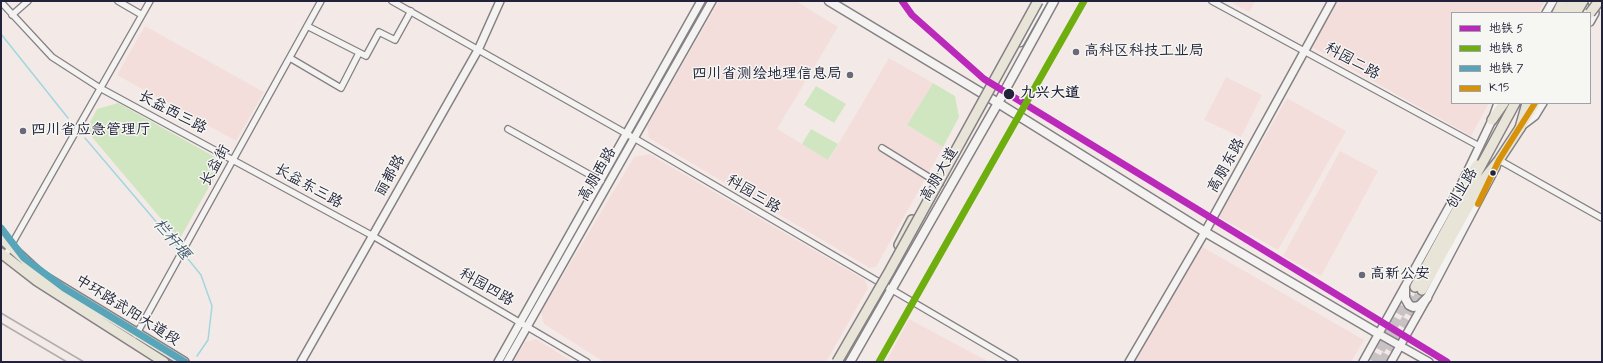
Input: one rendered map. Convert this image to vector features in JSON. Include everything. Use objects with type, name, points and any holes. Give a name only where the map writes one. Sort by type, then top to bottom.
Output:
[{"type":"main road","points":[[829,1],[990,98],[1205,232],[1379,334]]},
{"type":"main road","points":[[837,362],[936,189],[997,74],[1038,1]]},
{"type":"main road","name":"高朋大道","points":[[850,362],[940,184],[990,98],[1043,1]]},
{"type":"main road","name":"高朋大道","points":[[840,362],[887,288],[998,103],[1054,1]]},
{"type":"main road","points":[[1558,12],[1563,1]]},
{"type":"main road","points":[[1567,12],[1573,1]]},
{"type":"main road","points":[[1577,12],[1583,1]]},
{"type":"main road","points":[[1591,12],[1598,1]]},
{"type":"main road","points":[[887,288],[898,248],[912,220],[978,100],[997,74]]},
{"type":"main road","points":[[1492,120],[1503,104]]},
{"type":"main road","name":"创业路","points":[[1514,104],[1491,146],[1418,288],[1483,180],[1520,128],[1527,104]]},
{"type":"main road","points":[[1520,128],[1534,104]]},
{"type":"main road","points":[[1459,189],[1491,146]]},
{"type":"main road","name":"中环路武阳大道段","points":[[1,238],[40,274],[184,362]]},
{"type":"main road","name":"中环路武阳大道段","points":[[3,254],[37,281],[164,362]]},
{"type":"main road","points":[[1405,288],[1405,298],[1409,305],[1413,307],[1419,306],[1427,298]]},
{"type":"street","points":[[12,15],[28,1]]},
{"type":"street","points":[[118,1],[142,15]]},
{"type":"street","points":[[3,254],[11,247],[150,1]]},
{"type":"street","name":"长益街","points":[[132,342],[321,1]]},
{"type":"street","name":"科园三路","points":[[392,1],[628,134],[887,288],[1015,362]]},
{"type":"street","name":"丽都路","points":[[301,362],[478,50],[500,1]]},
{"type":"street","name":"高朋西路","points":[[506,362],[524,324],[601,181],[701,1]]},
{"type":"street","name":"高朋西路","points":[[498,362],[524,324],[634,138],[712,1]]},
{"type":"street","name":"科园二路","points":[[1212,1],[1305,50],[1479,146]]},
{"type":"street","name":"高朋东路","points":[[1129,362],[1205,232],[1332,1]]},
{"type":"street","points":[[1546,12],[1552,1]]},
{"type":"street","points":[[1591,20],[1595,13],[1592,1]]},
{"type":"street","name":"长益西三路","points":[[1,2],[52,57],[100,88],[233,160]]},
{"type":"street","points":[[307,26],[366,56],[379,32],[395,40],[411,12]]},
{"type":"street","points":[[290,58],[341,88],[360,53]]},
{"type":"street","points":[[1363,362],[1459,189],[1492,120],[1498,104]]},
{"type":"street","points":[[1520,128],[1535,116],[1542,104]]},
{"type":"street","points":[[508,129],[601,181]]},
{"type":"street","points":[[882,148],[940,184]]},
{"type":"street","name":"长益东三路","points":[[233,160],[372,236]]},
{"type":"street","points":[[1390,362],[1427,298],[1492,177],[1498,160],[1602,218]]},
{"type":"street","name":"科园四路","points":[[372,236],[587,362]]},
{"type":"street","points":[[1379,334],[1429,362]]},
{"type":"shaded area","points":[[719,1],[796,1],[838,27],[777,129],[829,160],[889,58],[933,83],[907,125],[943,147],[876,267],[870,268],[649,138],[647,126]]},
{"type":"shaded area","points":[[1229,1],[1255,1],[1249,12]]},
{"type":"shaded area","points":[[1337,1],[1545,1],[1539,12],[1451,12],[1451,104],[1488,104],[1471,136],[1312,47]]},
{"type":"shaded area","points":[[145,26],[264,92],[236,141],[117,75]]},
{"type":"shaded area","points":[[1226,77],[1262,95],[1241,137],[1204,120]]},
{"type":"shaded area","points":[[1287,98],[1346,131],[1278,250],[1219,217]]},
{"type":"shaded area","points":[[1340,151],[1378,171],[1321,276],[1283,256]]},
{"type":"shaded area","points":[[649,154],[865,280],[868,288],[826,362],[604,362],[544,324],[541,312],[634,157]]},
{"type":"shaded area","points":[[1201,246],[1364,340],[1351,362],[1133,362]]},
{"type":"shaded area","points":[[909,319],[989,362],[886,362]]},
{"type":"shaded area","points":[[536,339],[573,362],[513,362],[525,342]]},
{"type":"green space","points":[[933,83],[955,96],[959,117],[943,147],[907,125]]},
{"type":"green space","points":[[816,86],[846,104],[834,123],[804,105]]},
{"type":"green space","points":[[118,103],[215,157],[218,171],[179,240],[86,130],[97,109]]},
{"type":"green space","points":[[811,129],[838,144],[828,160],[802,144]]},
{"type":"waterway","name":"栏杆堰","points":[[1,34],[68,118]]},
{"type":"waterway","name":"栏杆堰","points":[[85,138],[181,251]]},
{"type":"waterway","name":"栏杆堰","points":[[184,254],[201,275],[212,306],[208,340],[197,356]]},
{"type":"tunnel","points":[[1374,362],[1415,287]]},
{"type":"tunnel","points":[[1382,362],[1422,290]]},
{"type":"railway","points":[[1,313],[84,362]]},
{"type":"railway","points":[[1,323],[67,362]]},
{"type":"metro line","name":"5","points":[[902,1],[912,15],[984,79],[1447,362]]},
{"type":"metro line","name":"8","points":[[879,362],[1084,1]]},
{"type":"metro line","name":"7","points":[[1,228],[24,258],[64,288],[185,362]]},
{"type":"transit line","name":"K15","points":[[1478,204],[1499,160],[1534,104]]},
{"type":"place","name":"高科区科技工业局","points":[[1076,52]]},
{"type":"place","name":"四川省测绘地理信息局","points":[[850,75]]},
{"type":"place","name":"九兴大道","points":[[1009,94]]},
{"type":"place","name":"四川省应急管理厅","points":[[23,131]]},
{"type":"place","name":"高新公安","points":[[1362,275]]}]
